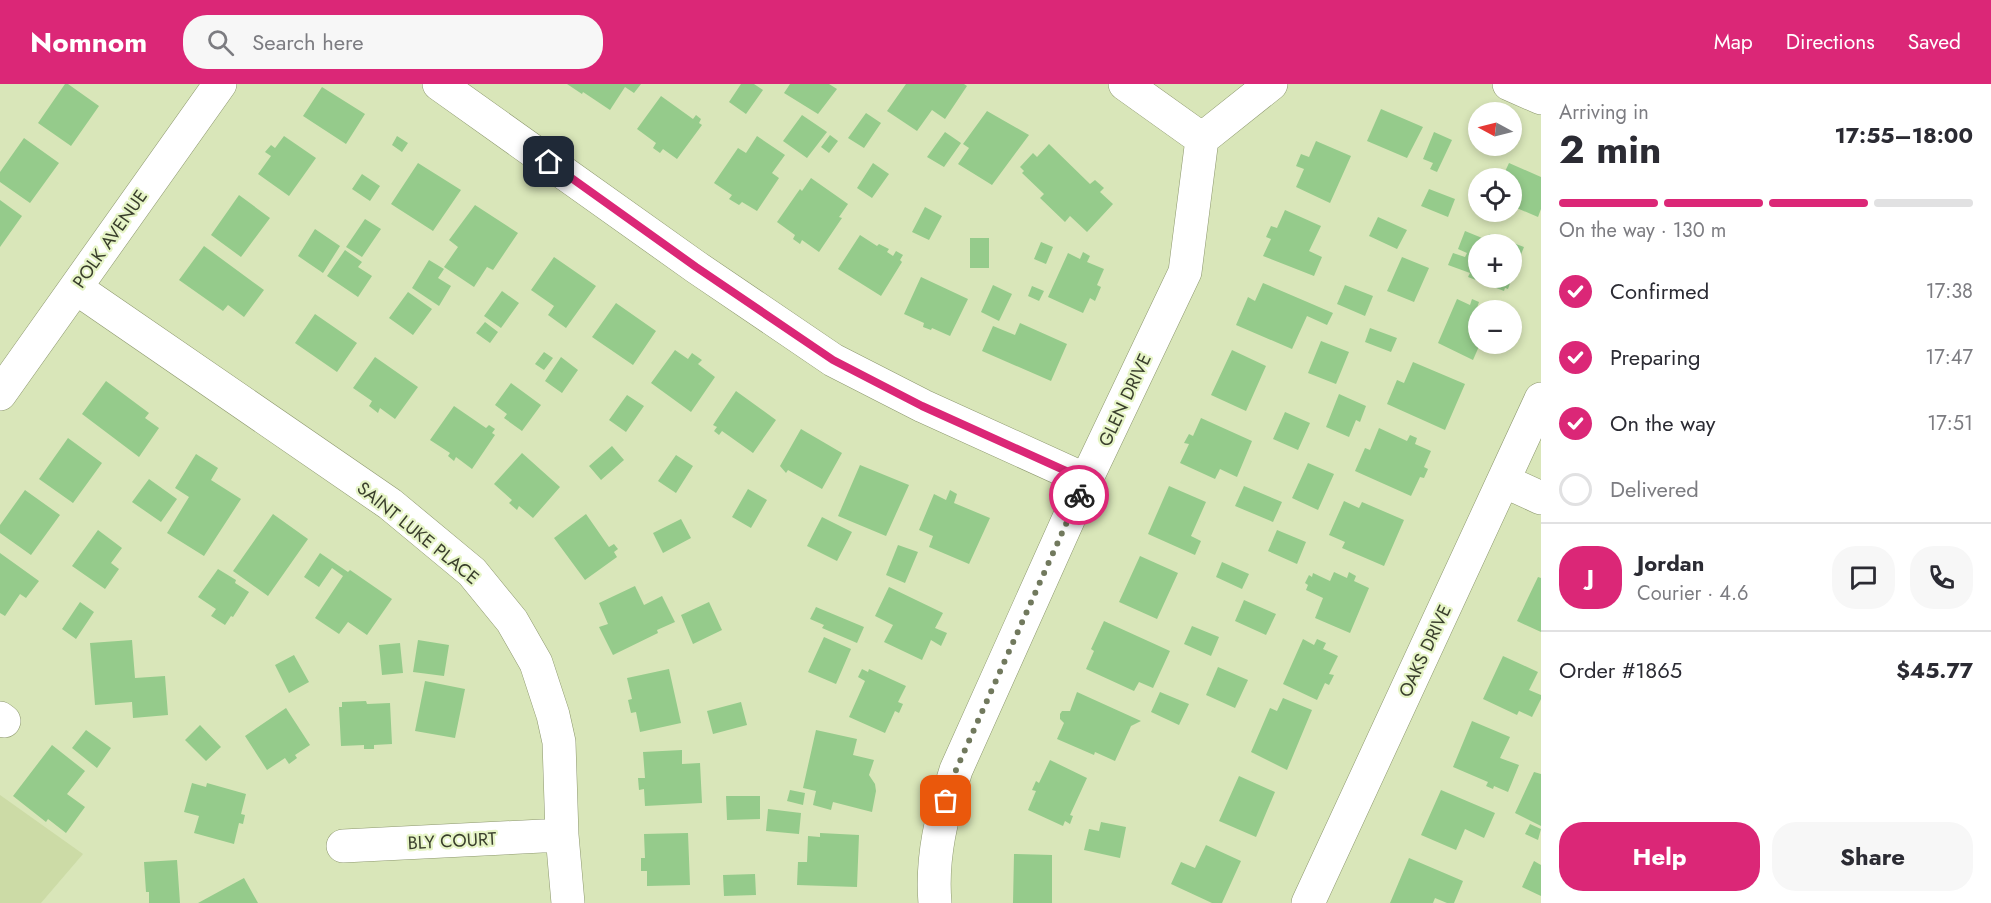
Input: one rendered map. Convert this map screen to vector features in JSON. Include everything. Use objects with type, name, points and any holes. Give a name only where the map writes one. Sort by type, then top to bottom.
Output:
[{"type":"street","name":"POLK AVENUE","points":[[0,394],[220,84]]},
{"type":"street","points":[[439,84],[696,267],[833,360],[922,406],[1086,480]]},
{"type":"street","points":[[1125,84],[1202,140],[1270,84]]},
{"type":"street","points":[[1509,84],[1541,98]]},
{"type":"street","name":"GLEN DRIVE","points":[[935,903],[933,882],[941,817],[956,770],[1086,480],[1185,272],[1202,140]]},
{"type":"street","name":"SAINT LUKE PLACE","points":[[76,288],[390,504],[472,572],[512,621],[536,663],[559,742],[562,835],[568,903]]},
{"type":"street","name":"OAKS DRIVE","points":[[1308,903],[1541,399]]},
{"type":"street","points":[[1504,481],[1541,498]]},
{"type":"street","name":"BLY COURT","points":[[343,846],[562,835]]},
{"type":"shaded area","points":[[0,795],[83,854],[41,903],[0,903]]},
{"type":"building","points":[[65,84],[99,106],[71,146],[38,123]]},
{"type":"building","points":[[567,84],[641,84],[634,93],[625,87],[610,110]]},
{"type":"building","points":[[741,84],[754,84],[763,90],[746,114],[729,102]]},
{"type":"building","points":[[790,84],[829,84],[837,89],[818,114],[784,93]]},
{"type":"building","points":[[906,84],[964,84],[967,86],[945,119],[932,110],[917,131],[887,111]]},
{"type":"building","points":[[322,87],[365,114],[346,144],[303,116]]},
{"type":"building","points":[[661,96],[693,119],[696,115],[701,119],[699,123],[702,125],[677,159],[663,149],[660,153],[653,148],[656,143],[637,129]]},
{"type":"building","points":[[1381,109],[1423,127],[1407,158],[1367,141]]},
{"type":"building","points":[[987,111],[1029,135],[992,185],[958,164],[969,148],[963,144]]},
{"type":"building","points":[[866,113],[881,123],[864,148],[848,138]]},
{"type":"building","points":[[802,115],[827,132],[807,158],[783,141]]},
{"type":"building","points":[[945,132],[961,143],[944,167],[927,157]]},
{"type":"building","points":[[1434,132],[1452,140],[1437,172],[1430,169],[1433,163],[1423,159]]},
{"type":"building","points":[[830,135],[838,141],[829,153],[821,147]]},
{"type":"building","points":[[284,136],[316,158],[289,196],[258,174],[271,156],[265,152],[271,145],[275,148]]},
{"type":"building","points":[[397,136],[408,143],[402,152],[392,145]]},
{"type":"building","points":[[757,136],[785,155],[772,173],[779,178],[757,211],[742,202],[739,205],[729,199],[732,195],[714,183],[738,148],[746,153]]},
{"type":"building","points":[[24,138],[59,163],[30,203],[0,182],[0,172]]},
{"type":"building","points":[[1316,141],[1351,156],[1330,203],[1296,187],[1304,169],[1296,166],[1301,154],[1309,157]]},
{"type":"building","points":[[1049,144],[1090,184],[1095,180],[1104,188],[1100,192],[1113,204],[1087,232],[1070,216],[1065,222],[1040,198],[1044,194],[1022,173],[1024,171],[1020,167],[1033,153],[1037,157]]},
{"type":"building","points":[[418,163],[461,190],[433,231],[391,204]]},
{"type":"building","points":[[873,163],[889,174],[872,198],[857,188]]},
{"type":"building","points":[[1509,163],[1520,168],[1507,168]]},
{"type":"building","points":[[1522,169],[1541,177],[1541,209],[1538,217],[1522,210]]},
{"type":"building","points":[[362,174],[380,186],[370,201],[352,189]]},
{"type":"building","points":[[811,178],[848,204],[839,217],[842,218],[819,252],[802,240],[800,244],[793,239],[795,235],[777,222],[800,189],[802,191]]},
{"type":"building","points":[[1429,189],[1455,199],[1448,217],[1421,206]]},
{"type":"building","points":[[239,195],[270,218],[241,257],[211,235]]},
{"type":"building","points":[[0,200],[22,216],[0,247]]},
{"type":"building","points":[[475,205],[518,233],[493,270],[487,267],[474,287],[444,267],[458,247],[449,240]]},
{"type":"building","points":[[925,207],[942,216],[929,240],[912,232]]},
{"type":"building","points":[[1285,210],[1321,226],[1309,251],[1322,257],[1314,276],[1263,256],[1271,239],[1266,237],[1271,226],[1277,228]]},
{"type":"building","points":[[1378,217],[1407,230],[1397,249],[1369,236]]},
{"type":"building","points":[[365,219],[381,229],[362,257],[346,247]]},
{"type":"building","points":[[315,229],[340,246],[323,273],[298,256]]},
{"type":"building","points":[[1465,231],[1472,234],[1468,234],[1468,272],[1448,265],[1453,253],[1465,257],[1467,253],[1458,249]]},
{"type":"building","points":[[860,235],[877,246],[879,244],[889,249],[887,252],[893,256],[896,251],[903,255],[900,260],[902,262],[881,296],[838,269]]},
{"type":"building","points":[[970,238],[989,238],[989,268],[970,268]]},
{"type":"building","points":[[1041,242],[1053,247],[1046,264],[1034,259]]},
{"type":"building","points":[[204,246],[264,290],[244,317],[228,305],[223,311],[179,280]]},
{"type":"building","points":[[345,250],[362,262],[358,267],[372,276],[358,297],[327,276]]},
{"type":"building","points":[[1083,252],[1090,256],[1087,262],[1104,269],[1097,285],[1101,287],[1095,301],[1090,298],[1083,313],[1048,297],[1068,253],[1080,259]]},
{"type":"building","points":[[554,257],[596,286],[566,328],[548,315],[554,306],[531,290]]},
{"type":"building","points":[[1402,257],[1429,268],[1414,302],[1387,291]]},
{"type":"building","points":[[429,260],[444,269],[438,278],[451,286],[439,306],[412,288]]},
{"type":"building","points":[[921,277],[968,299],[950,336],[932,328],[931,330],[923,327],[924,323],[904,314]]},
{"type":"building","points":[[1263,283],[1333,313],[1327,325],[1307,316],[1292,349],[1236,325],[1248,297],[1255,301]]},
{"type":"building","points":[[993,285],[1012,294],[999,321],[981,312]]},
{"type":"building","points":[[1345,285],[1373,296],[1365,316],[1337,304]]},
{"type":"building","points":[[1032,286],[1044,291],[1039,301],[1028,296]]},
{"type":"building","points":[[502,291],[519,303],[501,328],[484,316]]},
{"type":"building","points":[[408,292],[432,309],[413,335],[389,318]]},
{"type":"building","points":[[1457,299],[1468,304],[1468,354],[1476,354],[1473,360],[1438,343]]},
{"type":"building","points":[[616,303],[656,331],[633,365],[592,337]]},
{"type":"building","points":[[315,314],[357,343],[337,372],[295,343]]},
{"type":"building","points":[[485,322],[498,332],[490,343],[476,333]]},
{"type":"building","points":[[1020,323],[1067,344],[1051,381],[982,351],[993,326],[1015,335]]},
{"type":"building","points":[[1370,328],[1397,338],[1391,352],[1365,342]]},
{"type":"building","points":[[1321,341],[1349,352],[1336,384],[1308,373]]},
{"type":"building","points":[[675,350],[688,359],[692,353],[702,360],[698,364],[715,377],[691,412],[651,383]]},
{"type":"building","points":[[1232,350],[1266,366],[1246,411],[1211,395]]},
{"type":"building","points":[[544,352],[553,358],[544,370],[535,364]]},
{"type":"building","points":[[375,357],[418,387],[395,419],[380,408],[378,413],[369,406],[372,401],[353,388]]},
{"type":"building","points":[[561,357],[578,370],[562,393],[545,381]]},
{"type":"building","points":[[1413,362],[1465,384],[1445,430],[1387,404],[1397,380],[1404,383]]},
{"type":"building","points":[[106,381],[149,413],[145,418],[159,428],[139,457],[82,414]]},
{"type":"building","points":[[511,383],[541,405],[522,431],[504,418],[507,414],[495,405]]},
{"type":"building","points":[[736,391],[776,420],[753,453],[722,431],[719,435],[714,431],[717,427],[713,425]]},
{"type":"building","points":[[1339,394],[1366,406],[1360,422],[1356,420],[1349,437],[1326,427]]},
{"type":"building","points":[[627,395],[644,406],[626,432],[609,420]]},
{"type":"building","points":[[454,406],[486,428],[489,425],[495,429],[492,433],[495,435],[472,469],[456,457],[454,461],[448,456],[450,453],[430,440]]},
{"type":"building","points":[[1285,412],[1310,423],[1298,450],[1273,439]]},
{"type":"building","points":[[1201,418],[1252,441],[1237,477],[1220,469],[1215,479],[1180,463],[1189,444],[1184,443],[1189,434],[1193,436]]},
{"type":"building","points":[[1379,428],[1407,441],[1410,435],[1417,438],[1415,444],[1431,451],[1424,467],[1428,469],[1424,478],[1420,477],[1411,496],[1355,471],[1365,448],[1370,450]]},
{"type":"building","points":[[801,429],[842,453],[822,489],[788,470],[786,473],[780,466]]},
{"type":"building","points":[[68,438],[102,463],[73,503],[39,479]]},
{"type":"building","points":[[612,446],[624,460],[601,480],[589,466]]},
{"type":"building","points":[[522,453],[560,487],[533,518],[519,506],[517,510],[509,503],[512,500],[494,484]]},
{"type":"building","points":[[196,454],[218,468],[211,480],[241,499],[204,556],[167,533],[189,497],[175,488]]},
{"type":"building","points":[[676,455],[693,466],[676,493],[658,481]]},
{"type":"building","points":[[1308,463],[1334,474],[1318,510],[1292,498]]},
{"type":"building","points":[[860,465],[909,485],[886,536],[838,516]]},
{"type":"building","points":[[149,479],[177,499],[161,522],[132,502]]},
{"type":"building","points":[[1169,486],[1206,502],[1191,536],[1201,541],[1195,555],[1148,534]]},
{"type":"building","points":[[1244,486],[1282,502],[1273,522],[1235,506]]},
{"type":"building","points":[[748,489],[767,500],[751,528],[732,517]]},
{"type":"building","points":[[25,490],[60,515],[31,555],[0,533],[0,525]]},
{"type":"building","points":[[950,490],[957,494],[954,503],[990,518],[969,564],[929,547],[933,536],[919,530],[934,494],[946,500]]},
{"type":"building","points":[[1344,501],[1359,508],[1362,502],[1404,520],[1384,566],[1342,548],[1345,542],[1329,535]]},
{"type":"building","points":[[273,514],[308,539],[268,596],[233,571]]},
{"type":"building","points":[[586,514],[609,547],[614,544],[618,549],[614,552],[617,557],[585,580],[554,538]]},
{"type":"building","points":[[822,517],[852,532],[837,561],[807,546]]},
{"type":"building","points":[[681,519],[691,538],[663,553],[653,533]]},
{"type":"building","points":[[98,530],[122,548],[111,563],[119,569],[105,589],[72,566]]},
{"type":"building","points":[[1277,530],[1306,542],[1297,564],[1268,551]]},
{"type":"building","points":[[898,545],[918,552],[905,583],[886,575]]},
{"type":"building","points":[[0,553],[39,581],[26,598],[20,594],[5,616],[0,613]]},
{"type":"building","points":[[320,553],[348,572],[350,570],[392,599],[367,635],[348,622],[339,634],[315,618],[343,576],[332,568],[319,587],[304,577]]},
{"type":"building","points":[[1140,556],[1178,573],[1157,619],[1119,602]]},
{"type":"building","points":[[1222,562],[1249,574],[1242,589],[1216,577]]},
{"type":"building","points":[[218,569],[236,580],[235,583],[249,592],[225,625],[211,616],[216,609],[198,597]]},
{"type":"building","points":[[1334,572],[1347,578],[1349,572],[1356,576],[1354,581],[1369,588],[1350,633],[1315,618],[1323,598],[1306,590],[1308,585],[1305,583],[1309,575],[1312,577],[1313,573],[1330,581]]},
{"type":"building","points":[[1538,577],[1541,578],[1541,632],[1517,621]]},
{"type":"building","points":[[635,586],[644,605],[662,596],[675,622],[613,655],[599,627],[608,624],[599,603]]},
{"type":"building","points":[[889,587],[943,613],[935,628],[947,633],[941,646],[931,640],[922,660],[884,642],[893,625],[875,616]]},
{"type":"building","points":[[1244,600],[1276,614],[1266,635],[1235,621]]},
{"type":"building","points":[[80,602],[94,612],[76,639],[62,629]]},
{"type":"building","points":[[709,602],[722,630],[693,644],[681,615]]},
{"type":"building","points":[[816,607],[864,627],[857,643],[822,628],[824,625],[810,619]]},
{"type":"building","points":[[1104,621],[1170,651],[1153,688],[1139,682],[1134,691],[1086,669],[1094,651],[1091,649]]},
{"type":"building","points":[[1192,626],[1219,637],[1211,656],[1184,644]]},
{"type":"building","points":[[824,637],[851,649],[836,684],[808,672]]},
{"type":"building","points":[[1303,639],[1314,645],[1317,639],[1326,643],[1323,649],[1338,656],[1329,674],[1334,675],[1329,685],[1325,683],[1317,700],[1283,684]]},
{"type":"building","points":[[132,640],[135,678],[165,676],[168,715],[133,718],[132,702],[95,705],[90,643]]},
{"type":"building","points":[[418,640],[449,645],[444,676],[413,672]]},
{"type":"building","points":[[400,643],[403,673],[382,675],[379,645]]},
{"type":"building","points":[[294,655],[309,682],[289,693],[275,665]]},
{"type":"building","points":[[1503,656],[1538,672],[1529,690],[1541,695],[1541,699],[1532,717],[1519,711],[1517,715],[1483,699]]},
{"type":"building","points":[[1218,667],[1248,680],[1235,708],[1206,695]]},
{"type":"building","points":[[669,669],[681,723],[640,732],[636,712],[631,713],[628,700],[632,699],[627,678]]},
{"type":"building","points":[[862,669],[868,672],[869,669],[906,686],[898,702],[903,704],[899,713],[895,711],[885,733],[849,717],[865,681],[858,677]]},
{"type":"building","points":[[425,681],[465,689],[455,738],[415,731]]},
{"type":"building","points":[[1077,692],[1141,721],[1131,726],[1115,761],[1095,752],[1094,755],[1057,739],[1064,723],[1060,719],[1060,714],[1062,711],[1070,711]]},
{"type":"building","points":[[1160,692],[1189,704],[1179,725],[1151,712]]},
{"type":"building","points":[[1283,698],[1312,710],[1287,770],[1251,752],[1270,708],[1277,711]]},
{"type":"building","points":[[366,701],[367,704],[390,703],[392,744],[374,745],[374,749],[364,749],[364,745],[341,746],[339,707],[342,707],[342,702]]},
{"type":"building","points":[[741,702],[747,725],[713,734],[707,711]]},
{"type":"building","points":[[286,708],[310,745],[295,755],[297,758],[289,764],[285,758],[267,770],[245,736]]},
{"type":"building","points":[[1472,721],[1510,737],[1500,758],[1519,765],[1508,792],[1494,786],[1493,789],[1486,786],[1488,782],[1453,767]]},
{"type":"building","points":[[200,725],[221,747],[206,761],[185,740]]},
{"type":"building","points":[[86,730],[111,748],[97,768],[72,748]]},
{"type":"building","points":[[816,730],[857,739],[853,755],[874,760],[869,775],[875,784],[876,791],[872,812],[833,802],[831,810],[813,805],[816,791],[803,788]]},
{"type":"building","points":[[52,745],[85,771],[67,794],[85,807],[66,833],[48,819],[46,822],[13,796]]},
{"type":"building","points":[[682,750],[682,764],[700,763],[702,803],[645,806],[644,789],[639,790],[638,778],[645,778],[643,752]]},
{"type":"building","points":[[1050,760],[1087,778],[1070,815],[1073,816],[1070,824],[1065,821],[1063,826],[1028,810],[1036,791],[1032,790],[1036,781],[1039,783]]},
{"type":"building","points":[[1534,772],[1541,774],[1541,826],[1515,813]]},
{"type":"building","points":[[1239,776],[1275,792],[1256,837],[1219,821]]},
{"type":"building","points":[[192,783],[206,787],[207,783],[246,794],[241,814],[245,815],[243,824],[239,823],[234,844],[194,833],[199,816],[184,812]]},
{"type":"building","points":[[790,790],[805,793],[803,805],[787,801]]},
{"type":"building","points":[[1441,790],[1495,813],[1484,838],[1465,829],[1456,850],[1421,835]]},
{"type":"building","points":[[726,796],[760,796],[760,819],[727,820]]},
{"type":"building","points":[[768,809],[801,813],[799,834],[766,831]]},
{"type":"building","points":[[1101,822],[1126,827],[1120,858],[1084,850],[1089,829],[1099,831]]},
{"type":"building","points":[[1530,824],[1541,829],[1538,840],[1525,834]]},
{"type":"building","points":[[688,833],[690,885],[647,886],[647,871],[641,871],[641,858],[645,858],[644,834]]},
{"type":"building","points":[[820,833],[859,835],[857,887],[797,885],[798,862],[807,862],[808,836],[820,837]]},
{"type":"building","points":[[1206,845],[1241,861],[1222,903],[1212,903],[1171,884],[1181,862],[1195,868]]},
{"type":"building","points":[[1014,854],[1052,855],[1052,903],[1013,903]]},
{"type":"building","points":[[1409,858],[1463,881],[1454,903],[1435,898],[1433,903],[1390,903]]},
{"type":"building","points":[[177,860],[180,903],[149,903],[144,862]]},
{"type":"building","points":[[1534,861],[1541,865],[1541,896],[1522,887]]},
{"type":"building","points":[[755,874],[756,895],[724,896],[723,875]]},
{"type":"building","points":[[244,878],[258,903],[198,903]]},
{"type":"way so far","points":[[946,801],[956,770],[1079,495]]},
{"type":"route","points":[[549,162],[696,267],[833,360],[922,406],[1086,480],[1079,495]]}]
